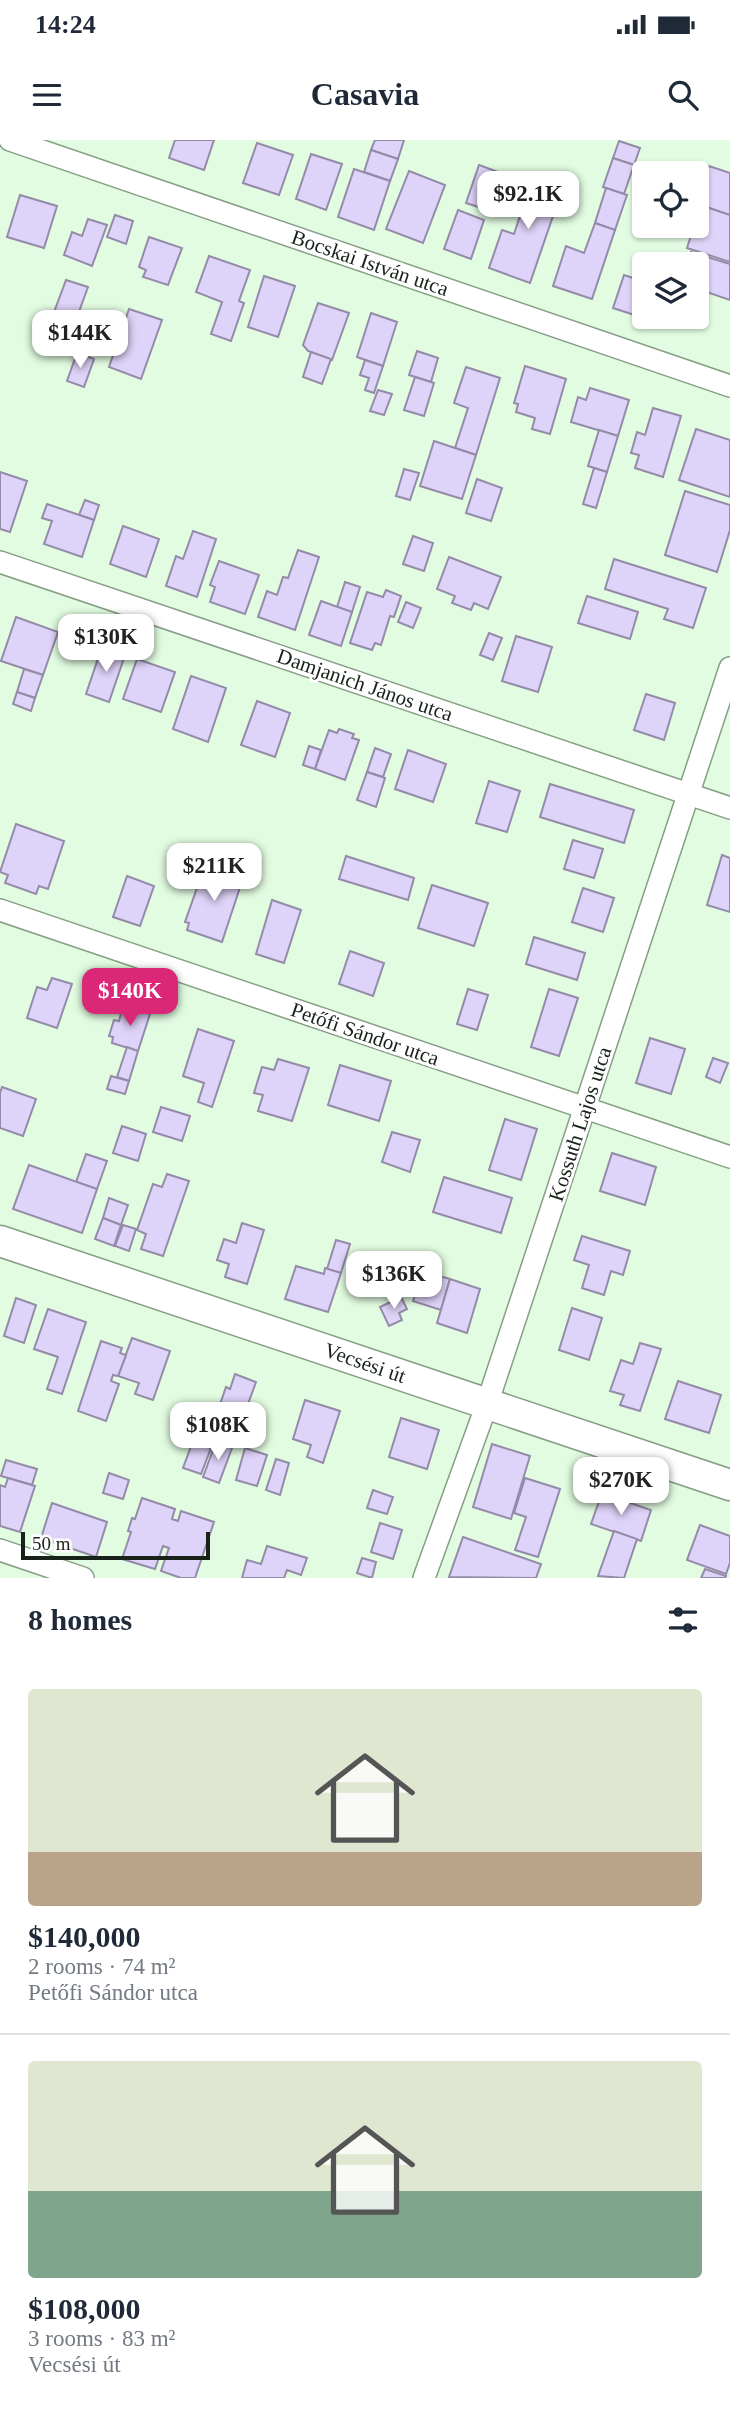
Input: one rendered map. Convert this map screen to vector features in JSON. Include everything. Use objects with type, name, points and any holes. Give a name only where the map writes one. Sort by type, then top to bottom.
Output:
[{"type":"main road","name":"Vecsési út","points":[[0,1241],[730,1485]]},
{"type":"street","name":"Bocskai István utca","points":[[10,140],[730,386]]},
{"type":"street","name":"Damjanich János utca","points":[[0,562],[730,808]]},
{"type":"street","name":"Kossuth Lajos utca","points":[[424,1578],[487,1404],[730,668]]},
{"type":"street","name":"Petőfi Sándor utca","points":[[0,910],[730,1157]]},
{"type":"street","points":[[0,1550],[83,1578]]},
{"type":"building","points":[[175,140],[214,140],[204,170],[169,158]]},
{"type":"building","points":[[375,140],[404,140],[398,159],[371,150]]},
{"type":"building","points":[[619,141],[640,148],[632,164],[613,158]]},
{"type":"building","points":[[257,143],[293,155],[279,195],[243,183]]},
{"type":"building","points":[[371,150],[398,159],[390,181],[364,172]]},
{"type":"building","points":[[311,154],[342,164],[326,210],[296,199]]},
{"type":"building","points":[[613,158],[632,164],[624,194],[603,187]]},
{"type":"building","points":[[479,165],[501,173],[488,210],[466,203]]},
{"type":"building","points":[[709,166],[730,173],[730,215],[709,208]]},
{"type":"building","points":[[354,169],[390,181],[374,230],[338,217]]},
{"type":"building","points":[[409,171],[445,185],[423,243],[386,229]]},
{"type":"building","points":[[534,173],[564,184],[530,283],[489,268],[502,230],[514,234]]},
{"type":"building","points":[[606,188],[627,195],[615,230],[595,223]]},
{"type":"building","points":[[20,195],[57,206],[44,248],[7,237]]},
{"type":"building","points":[[709,208],[730,215],[730,262],[709,255],[709,252],[687,248],[690,238],[709,238]]},
{"type":"building","points":[[458,210],[484,220],[471,259],[444,249]]},
{"type":"building","points":[[115,215],[133,221],[126,244],[107,237]]},
{"type":"building","points":[[88,219],[107,225],[92,266],[64,255],[72,232],[82,236]]},
{"type":"building","points":[[595,223],[615,230],[592,299],[553,286],[566,246],[584,253]]},
{"type":"building","points":[[149,237],[182,248],[168,285],[143,277],[146,270],[139,267]]},
{"type":"building","points":[[209,256],[250,270],[239,301],[244,303],[231,341],[211,334],[222,302],[196,292]]},
{"type":"building","points":[[709,258],[730,264],[730,300],[709,293]]},
{"type":"building","points":[[624,275],[632,278],[632,314],[613,308]]},
{"type":"building","points":[[264,276],[295,286],[278,337],[248,327]]},
{"type":"building","points":[[66,280],[88,287],[72,331],[50,323]]},
{"type":"building","points":[[318,303],[349,313],[332,360],[308,351],[303,345]]},
{"type":"building","points":[[129,309],[162,320],[141,379],[109,367]]},
{"type":"building","points":[[371,313],[397,322],[383,366],[357,357]]},
{"type":"building","points":[[417,351],[438,358],[431,382],[409,375]]},
{"type":"building","points":[[311,352],[331,359],[322,384],[303,377]]},
{"type":"building","points":[[77,353],[94,359],[84,387],[67,381]]},
{"type":"building","points":[[365,360],[383,366],[374,393],[365,390],[369,378],[360,375]]},
{"type":"building","points":[[525,366],[566,379],[550,434],[532,429],[535,418],[516,412],[518,404],[514,403]]},
{"type":"building","points":[[466,367],[500,378],[476,455],[455,448],[468,408],[454,403]]},
{"type":"building","points":[[415,377],[434,383],[424,416],[404,410]]},
{"type":"building","points":[[590,388],[629,400],[618,436],[571,422],[578,397],[586,400]]},
{"type":"building","points":[[378,390],[392,394],[384,415],[370,411]]},
{"type":"building","points":[[653,408],[681,416],[663,477],[635,468],[639,455],[631,453],[637,432],[645,435]]},
{"type":"building","points":[[696,429],[730,440],[730,497],[679,480]]},
{"type":"building","points":[[599,430],[618,436],[607,472],[588,466]]},
{"type":"building","points":[[434,441],[476,455],[462,499],[420,486]]},
{"type":"building","points":[[594,468],[607,472],[596,508],[583,504]]},
{"type":"building","points":[[404,469],[419,473],[410,500],[396,496]]},
{"type":"building","points":[[0,472],[27,481],[10,532],[0,529]]},
{"type":"building","points":[[477,479],[502,488],[491,521],[466,513]]},
{"type":"building","points":[[685,491],[730,505],[730,530],[717,572],[665,555]]},
{"type":"building","points":[[85,500],[99,505],[94,520],[79,515]]},
{"type":"building","points":[[47,504],[94,520],[82,557],[44,544],[52,521],[42,518]]},
{"type":"building","points":[[123,526],[159,539],[146,577],[110,564]]},
{"type":"building","points":[[193,531],[216,539],[197,597],[166,586],[176,556],[183,559]]},
{"type":"building","points":[[413,536],[433,543],[424,571],[403,564]]},
{"type":"building","points":[[298,550],[319,557],[295,630],[258,617],[267,591],[277,595],[283,577],[288,578]]},
{"type":"building","points":[[449,557],[501,577],[488,609],[474,603],[471,610],[452,603],[455,596],[437,589]]},
{"type":"building","points":[[614,559],[706,588],[693,628],[664,619],[668,609],[605,589]]},
{"type":"building","points":[[219,561],[259,575],[245,614],[210,602],[215,587],[210,585]]},
{"type":"building","points":[[345,582],[360,587],[352,612],[337,607]]},
{"type":"building","points":[[386,590],[401,596],[394,617],[390,616],[381,645],[375,643],[372,650],[350,643],[367,592],[383,597]]},
{"type":"building","points":[[587,596],[638,612],[630,639],[578,623]]},
{"type":"building","points":[[321,601],[352,612],[341,646],[309,635]]},
{"type":"building","points":[[406,602],[421,608],[413,628],[398,622]]},
{"type":"building","points":[[16,617],[58,632],[43,675],[1,661]]},
{"type":"building","points":[[489,633],[502,638],[493,660],[480,655]]},
{"type":"building","points":[[516,636],[552,647],[538,692],[502,681]]},
{"type":"building","points":[[102,647],[125,655],[109,702],[86,694]]},
{"type":"building","points":[[137,659],[175,672],[161,712],[123,699]]},
{"type":"building","points":[[24,669],[43,675],[35,698],[17,692]]},
{"type":"building","points":[[191,676],[226,688],[208,742],[173,729]]},
{"type":"building","points":[[17,692],[35,698],[31,711],[13,704]]},
{"type":"building","points":[[646,694],[675,703],[664,740],[634,730]]},
{"type":"building","points":[[257,701],[290,713],[275,757],[241,745]]},
{"type":"building","points":[[339,729],[354,734],[352,738],[359,740],[345,780],[315,769],[329,730],[337,733]]},
{"type":"building","points":[[309,746],[321,750],[315,769],[303,765]]},
{"type":"building","points":[[375,748],[391,754],[383,777],[367,772]]},
{"type":"building","points":[[408,750],[446,764],[433,802],[395,789]]},
{"type":"building","points":[[367,772],[385,778],[376,807],[357,800]]},
{"type":"building","points":[[489,781],[520,791],[507,832],[476,823]]},
{"type":"building","points":[[550,784],[634,810],[624,843],[540,817]]},
{"type":"building","points":[[16,824],[64,841],[48,889],[39,886],[36,894],[5,883],[8,875],[0,872]]},
{"type":"building","points":[[573,840],[603,849],[594,878],[564,869]]},
{"type":"building","points":[[722,855],[730,858],[730,912],[707,905]]},
{"type":"building","points":[[346,856],[414,878],[408,900],[339,879]]},
{"type":"building","points":[[210,863],[244,875],[222,942],[187,930],[189,923],[185,922],[198,885],[202,886]]},
{"type":"building","points":[[127,876],[154,886],[140,926],[113,917]]},
{"type":"building","points":[[432,885],[488,903],[474,946],[418,928]]},
{"type":"building","points":[[583,888],[614,898],[603,932],[572,922]]},
{"type":"building","points":[[272,900],[301,910],[284,963],[256,954]]},
{"type":"building","points":[[534,937],[585,953],[577,980],[526,964]]},
{"type":"building","points":[[350,951],[384,963],[373,996],[339,984]]},
{"type":"building","points":[[52,978],[72,984],[57,1028],[27,1018],[37,987],[47,990]]},
{"type":"building","points":[[468,989],[488,995],[477,1030],[457,1024]]},
{"type":"building","points":[[549,989],[578,998],[559,1056],[531,1047]]},
{"type":"building","points":[[123,1006],[150,1014],[138,1051],[112,1043],[113,1037],[109,1036],[114,1020],[119,1021]]},
{"type":"building","points":[[198,1029],[234,1041],[212,1107],[198,1102],[204,1083],[183,1076]]},
{"type":"building","points":[[650,1038],[685,1049],[671,1094],[636,1083]]},
{"type":"building","points":[[127,1047],[138,1051],[129,1081],[117,1077]]},
{"type":"building","points":[[713,1058],[728,1063],[720,1083],[706,1077]]},
{"type":"building","points":[[278,1059],[309,1068],[292,1121],[258,1111],[263,1095],[254,1093],[262,1067],[274,1070]]},
{"type":"building","points":[[340,1065],[391,1081],[379,1121],[328,1105]]},
{"type":"building","points":[[111,1076],[129,1081],[125,1094],[107,1089]]},
{"type":"building","points":[[2,1087],[36,1099],[23,1136],[0,1128]]},
{"type":"building","points":[[161,1107],[190,1116],[182,1141],[153,1132]]},
{"type":"building","points":[[505,1119],[537,1129],[521,1180],[489,1170]]},
{"type":"building","points":[[122,1126],[146,1134],[138,1161],[113,1153]]},
{"type":"building","points":[[392,1132],[420,1140],[410,1172],[382,1162]]},
{"type":"building","points":[[612,1153],[656,1167],[645,1205],[600,1191]]},
{"type":"building","points":[[86,1154],[107,1161],[97,1189],[76,1182]]},
{"type":"building","points":[[29,1165],[97,1189],[82,1233],[13,1209]]},
{"type":"building","points":[[167,1174],[189,1181],[163,1256],[141,1249],[146,1234],[137,1230],[153,1184],[162,1187]]},
{"type":"building","points":[[444,1177],[512,1198],[501,1233],[433,1212]]},
{"type":"building","points":[[109,1198],[128,1205],[121,1225],[103,1218]]},
{"type":"building","points":[[103,1218],[121,1225],[114,1246],[95,1239]]},
{"type":"building","points":[[242,1223],[264,1230],[247,1284],[225,1277],[229,1264],[217,1260],[224,1239],[236,1243]]},
{"type":"building","points":[[123,1225],[136,1229],[129,1251],[115,1246]]},
{"type":"building","points":[[582,1236],[630,1251],[623,1275],[611,1271],[604,1295],[582,1288],[589,1265],[574,1260]]},
{"type":"building","points":[[336,1240],[350,1244],[341,1273],[327,1269]]},
{"type":"building","points":[[296,1266],[324,1274],[325,1268],[341,1273],[328,1312],[285,1299]]},
{"type":"building","points":[[422,1271],[450,1279],[441,1310],[413,1301]]},
{"type":"building","points":[[450,1279],[480,1289],[467,1333],[437,1323]]},
{"type":"building","points":[[401,1297],[407,1309],[399,1313],[402,1320],[389,1326],[380,1307]]},
{"type":"building","points":[[16,1298],[36,1305],[24,1343],[4,1336]]},
{"type":"building","points":[[572,1308],[602,1318],[589,1360],[559,1350]]},
{"type":"building","points":[[48,1309],[86,1322],[62,1394],[47,1389],[58,1357],[34,1349]]},
{"type":"building","points":[[132,1338],[170,1351],[153,1400],[135,1394],[139,1383],[118,1376]]},
{"type":"building","points":[[101,1341],[122,1348],[120,1353],[126,1355],[118,1376],[113,1375],[111,1381],[119,1384],[106,1421],[78,1411]]},
{"type":"building","points":[[640,1343],[661,1349],[640,1411],[620,1405],[624,1395],[610,1391],[621,1360],[633,1364]]},
{"type":"building","points":[[235,1374],[256,1382],[233,1445],[212,1438],[221,1414],[217,1413],[226,1387],[230,1389]]},
{"type":"building","points":[[678,1381],[721,1395],[709,1433],[665,1419]]},
{"type":"building","points":[[305,1400],[340,1411],[323,1463],[307,1457],[311,1445],[293,1439]]},
{"type":"building","points":[[401,1418],[439,1430],[427,1469],[389,1457]]},
{"type":"building","points":[[193,1441],[211,1448],[201,1474],[183,1468]]},
{"type":"building","points":[[216,1442],[232,1448],[219,1483],[203,1477]]},
{"type":"building","points":[[492,1444],[530,1456],[511,1519],[473,1507]]},
{"type":"building","points":[[245,1448],[267,1455],[257,1486],[236,1480]]},
{"type":"building","points":[[276,1459],[289,1463],[280,1495],[266,1490]]},
{"type":"building","points":[[6,1460],[37,1469],[32,1485],[1,1476]]},
{"type":"building","points":[[109,1473],[129,1480],[123,1499],[103,1493]]},
{"type":"building","points":[[8,1478],[35,1486],[20,1532],[0,1526],[0,1485],[5,1487]]},
{"type":"building","points":[[525,1478],[560,1489],[538,1557],[515,1550],[526,1517],[514,1513]]},
{"type":"building","points":[[373,1490],[393,1497],[387,1514],[367,1508]]},
{"type":"building","points":[[602,1493],[651,1510],[641,1541],[591,1524]]},
{"type":"building","points":[[142,1498],[175,1509],[172,1519],[178,1521],[181,1511],[214,1522],[195,1578],[181,1578],[161,1571],[169,1548],[163,1546],[155,1569],[122,1559],[131,1532],[128,1531],[132,1518],[135,1519]]},
{"type":"building","points":[[52,1503],[107,1522],[96,1557],[41,1538]]},
{"type":"building","points":[[380,1523],[402,1530],[393,1559],[371,1552]]},
{"type":"building","points":[[700,1525],[730,1536],[730,1563],[726,1574],[687,1560]]},
{"type":"building","points":[[614,1531],[637,1539],[624,1578],[598,1576]]},
{"type":"building","points":[[463,1537],[541,1564],[536,1578],[449,1577]]},
{"type":"building","points":[[267,1546],[307,1558],[301,1575],[287,1570],[284,1578],[242,1578],[247,1560],[261,1564]]},
{"type":"building","points":[[362,1558],[376,1562],[372,1578],[357,1573]]},
{"type":"building","points":[[705,1569],[726,1576],[701,1578]]}]
